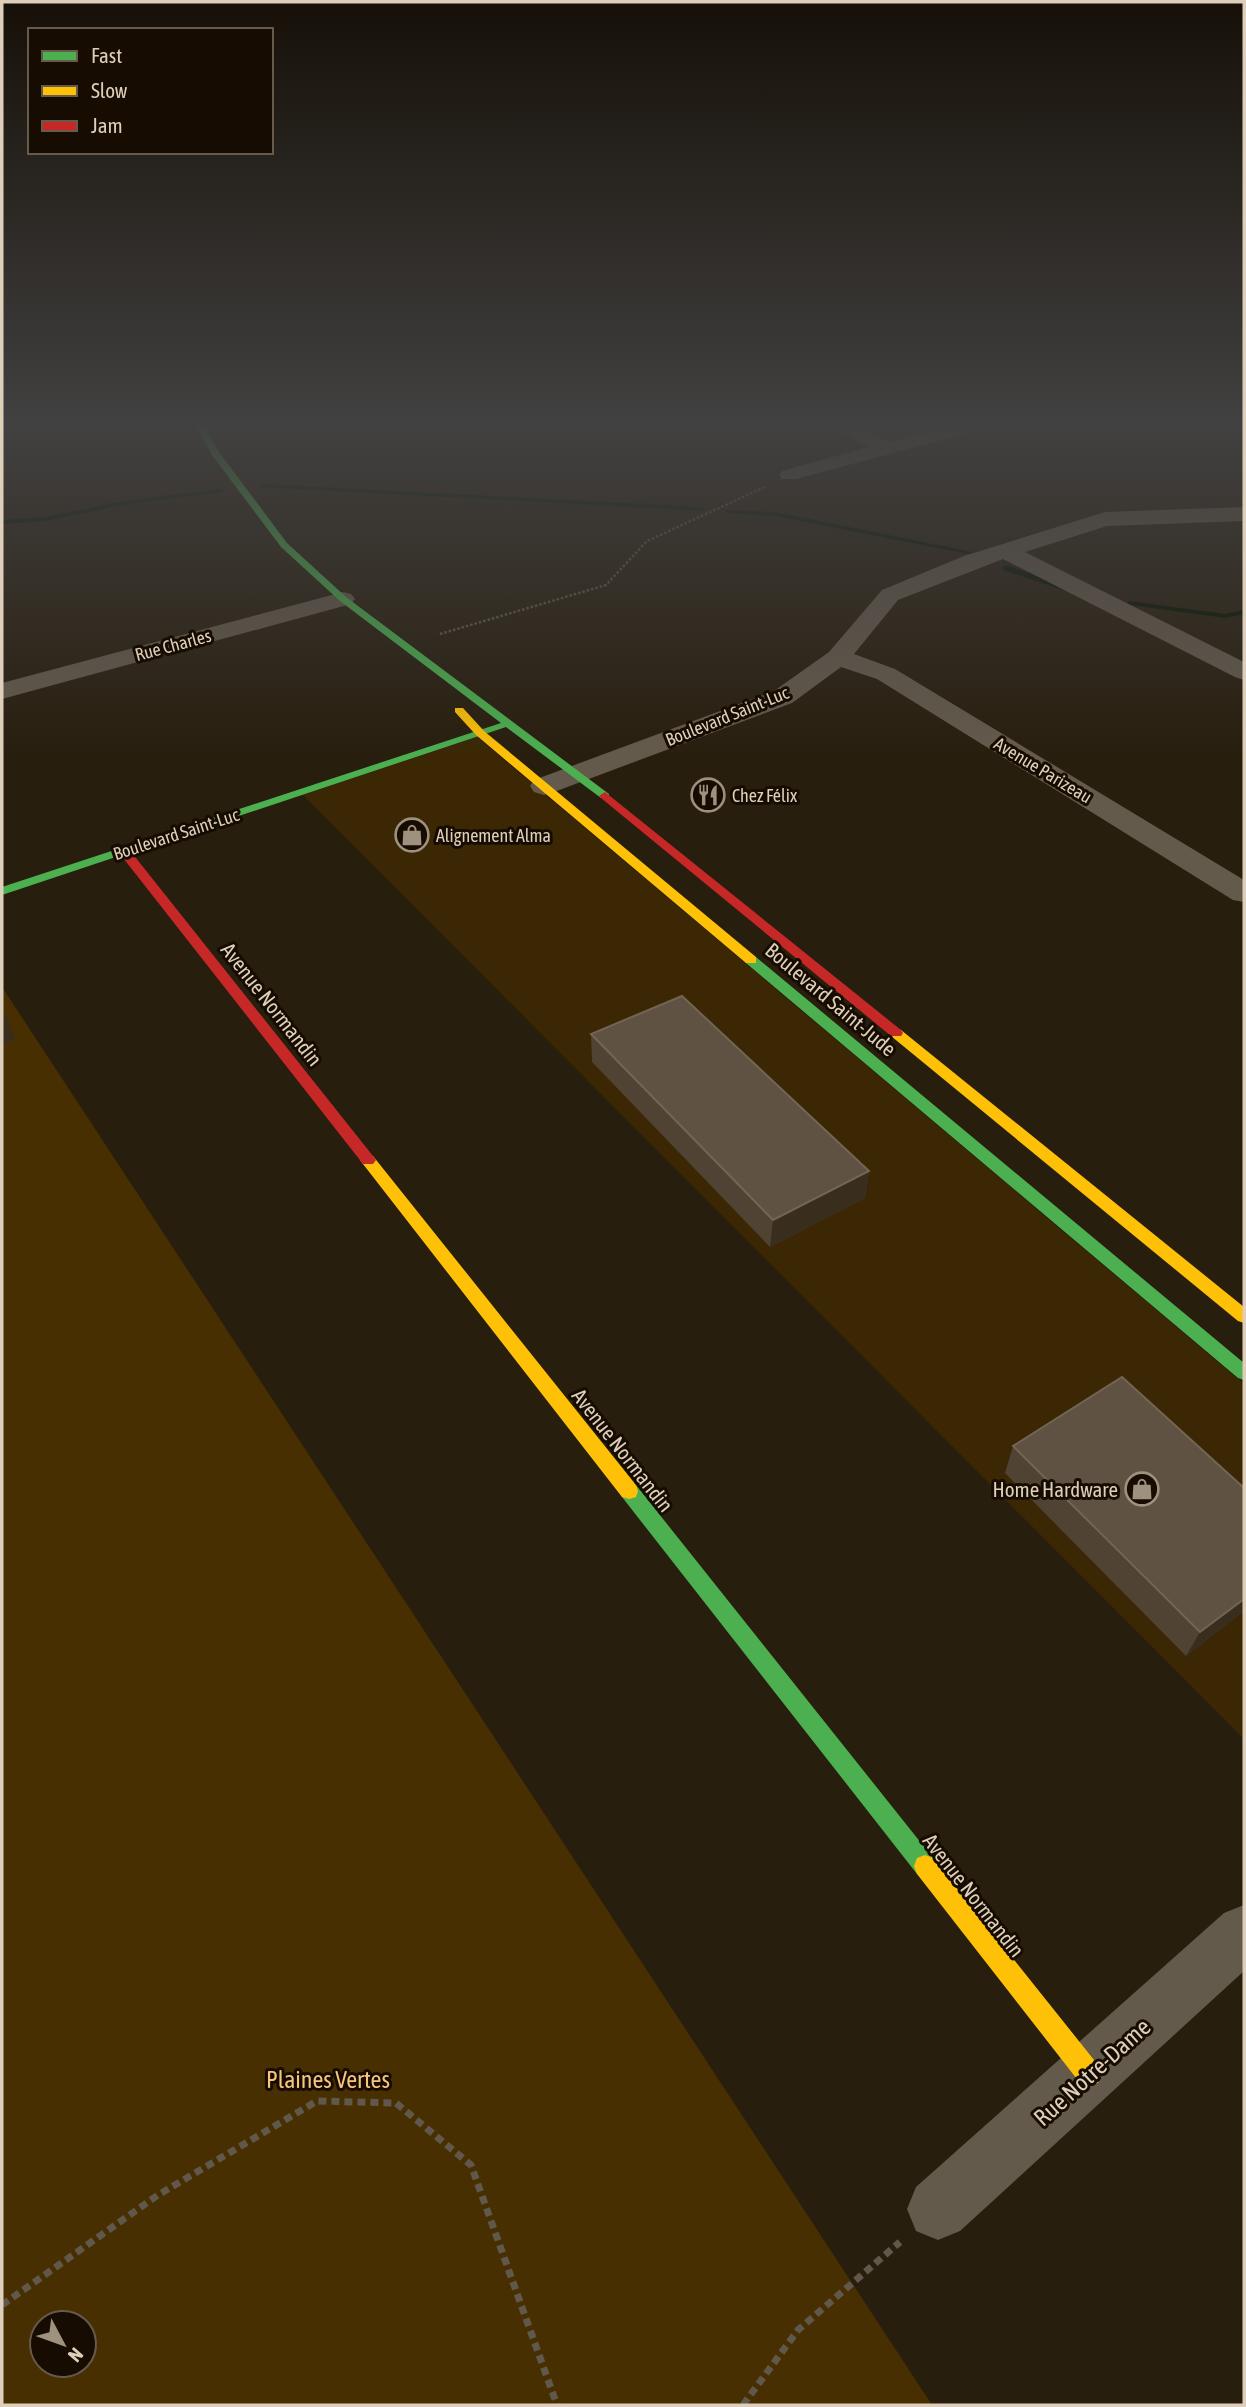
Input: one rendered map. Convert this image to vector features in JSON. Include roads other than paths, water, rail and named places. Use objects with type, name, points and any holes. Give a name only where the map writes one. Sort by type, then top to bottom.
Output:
[{"type":"street","name":"Boulevard Saint-Jude","points":[[275,533],[284,545],[343,599],[579,775],[1244,1316]]},
{"type":"street","name":"Boulevard Saint-Luc","points":[[544,786],[783,697],[838,657],[891,595],[972,561],[1061,533]]},
{"type":"street","points":[[1006,551],[1244,672]]},
{"type":"street","name":"Rue Charles","points":[[2,691],[343,599]]},
{"type":"street","name":"Boulevard Saint-Jude","points":[[403,645],[480,733],[1244,1373]]},
{"type":"street","name":"Avenue Parizeau","points":[[838,657],[886,674],[1244,893]]},
{"type":"street","name":"Boulevard Saint-Luc","points":[[2,891],[509,723]]},
{"type":"street","name":"Avenue Normandin","points":[[124,851],[1089,2074]]},
{"type":"street","name":"Rue Notre-Dame","points":[[938,2209],[1244,1933]]},
{"type":"waterway","points":[[873,533],[968,552]]},
{"type":"waterway","points":[[1006,568],[1066,588]]},
{"type":"waterway","points":[[1131,603],[1225,616],[1244,612]]},
{"type":"place","name":"Chez Félix","points":[[708,795]]},
{"type":"place","name":"Alignement Alma","points":[[412,835]]},
{"type":"place","name":"Home Hardware","points":[[1142,1489]]},
{"type":"park label","name":"Plaines Vertes","points":[[328,2079]]}]
